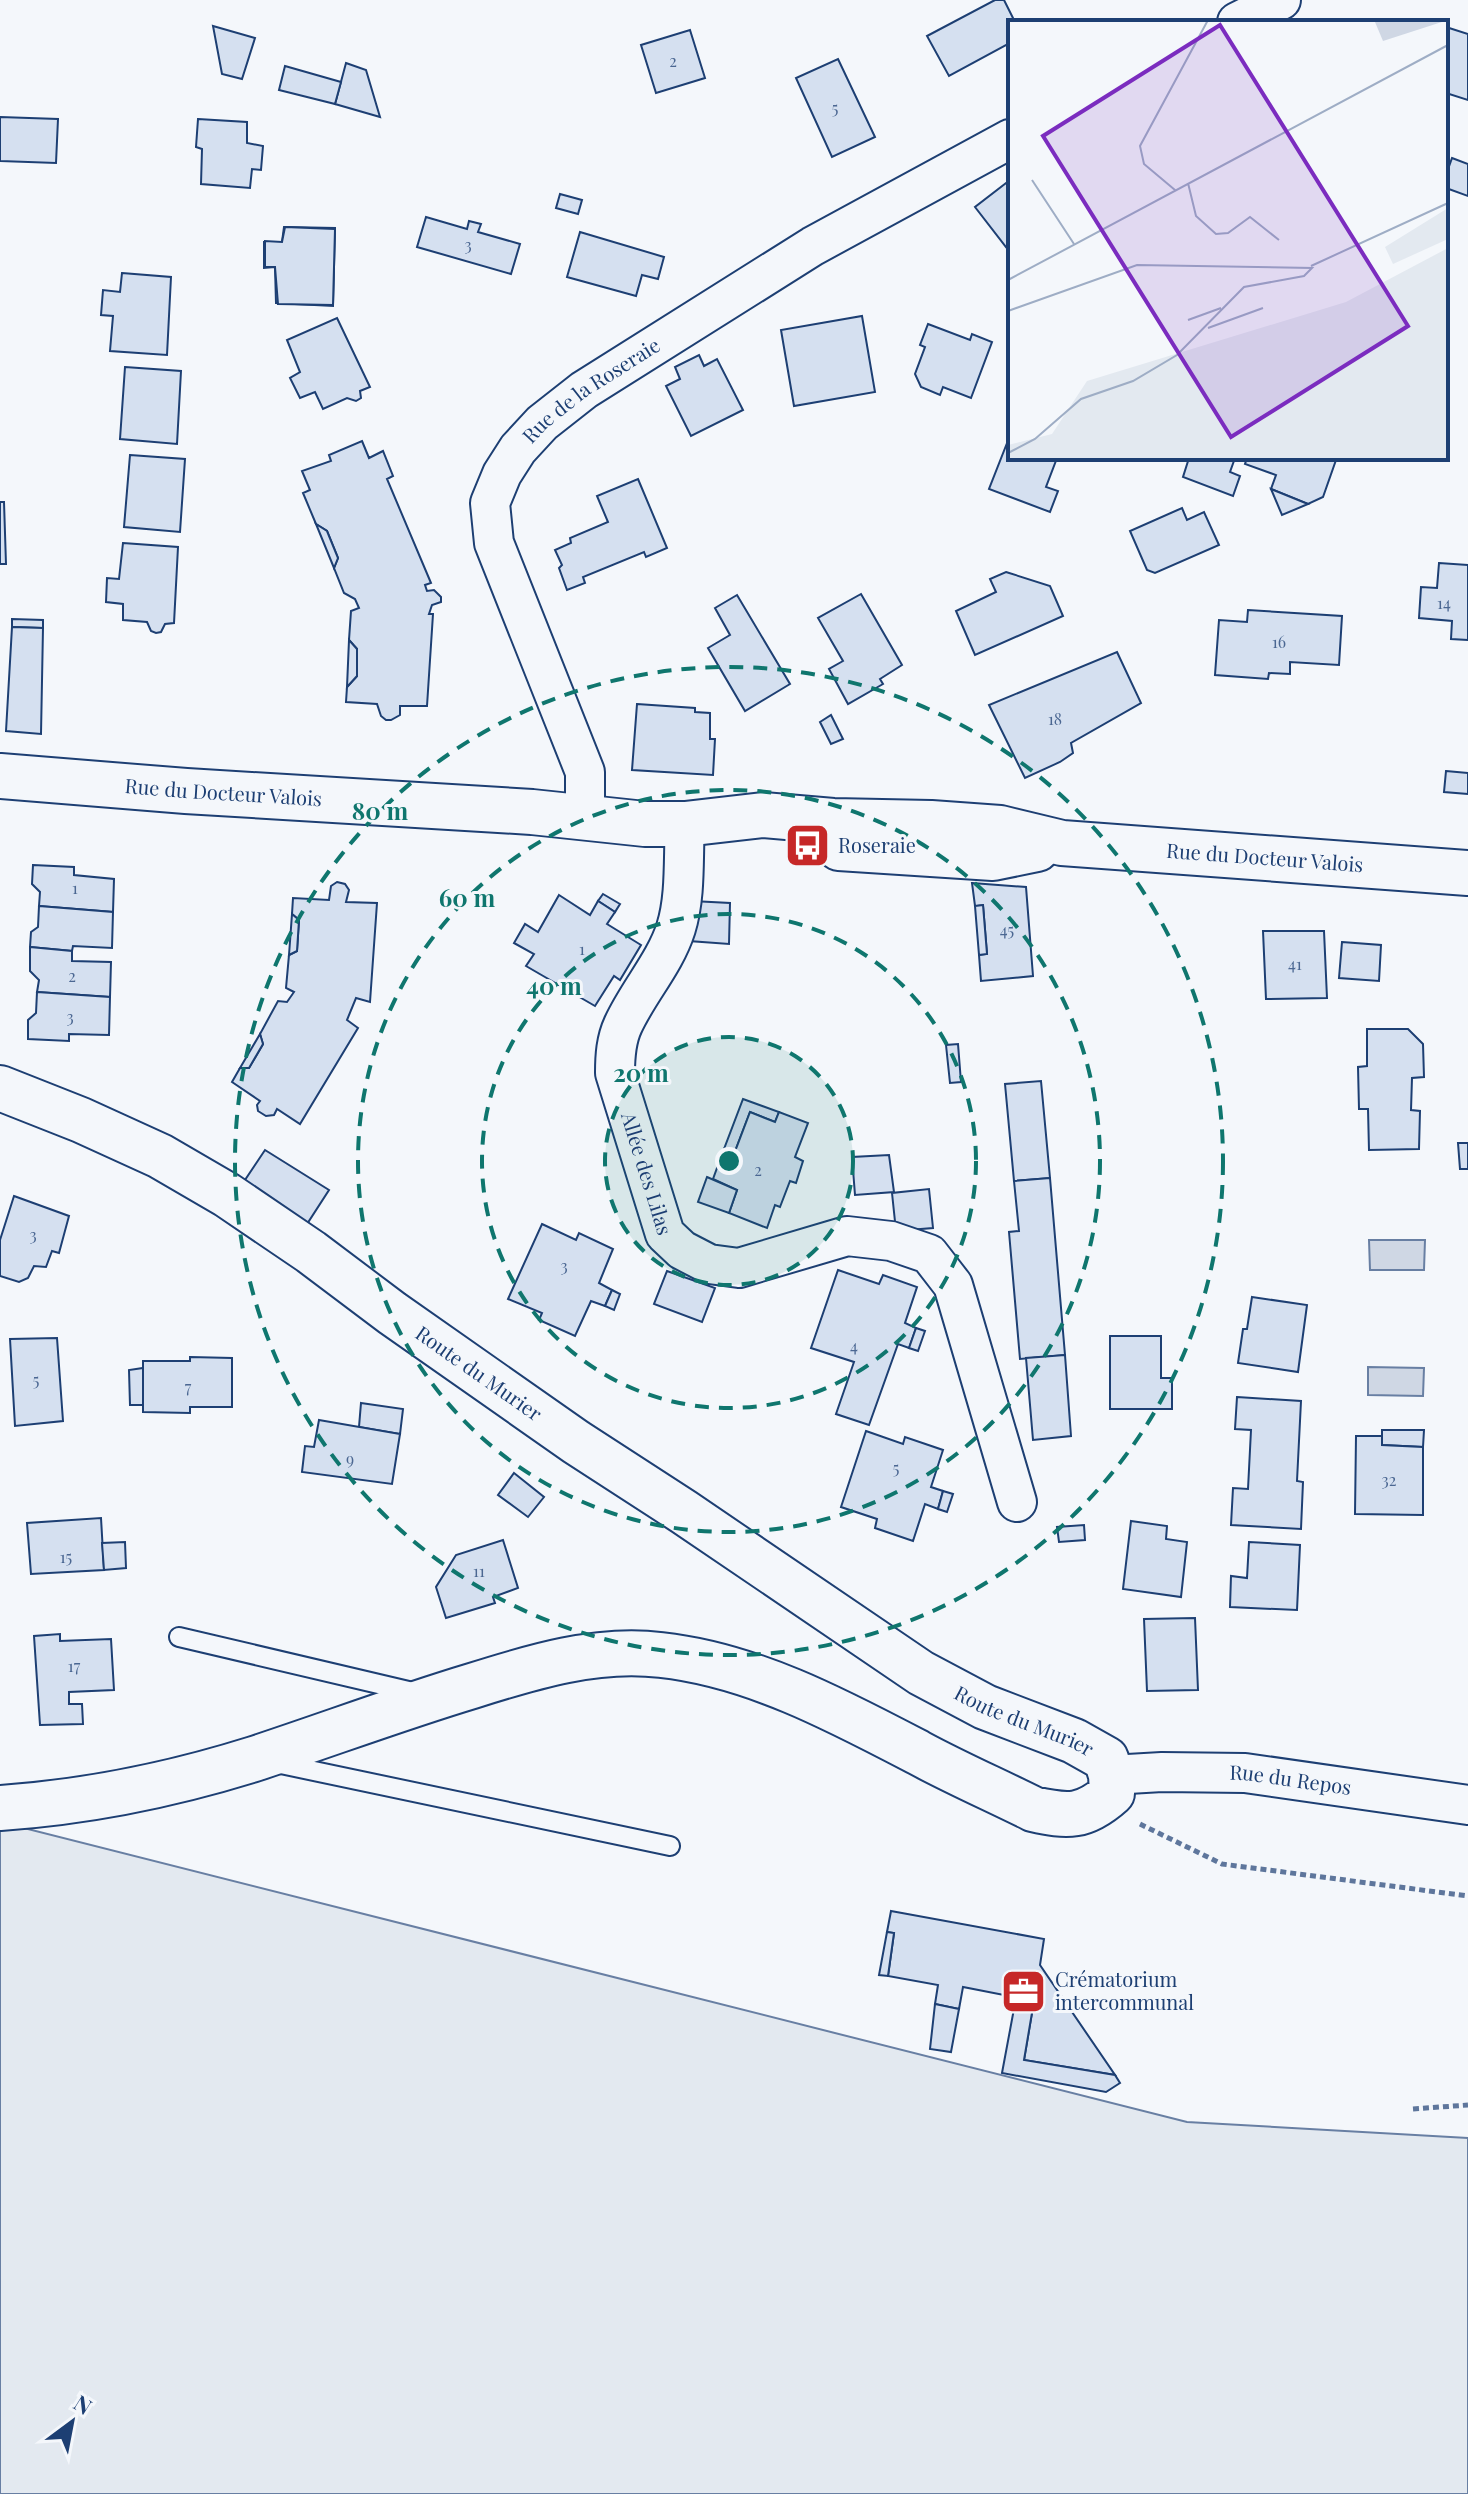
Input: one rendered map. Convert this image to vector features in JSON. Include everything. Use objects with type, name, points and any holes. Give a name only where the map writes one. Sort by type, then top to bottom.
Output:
[{"type":"street","points":[[1241,20],[1281,0]]},
{"type":"street","name":"Rue de la Roseraie","points":[[585,818],[585,772],[494,543],[490,503],[502,474],[518,449],[542,423],[584,390],[813,246],[1008,140]]},
{"type":"street","name":"Rue du Docteur Valois","points":[[0,776],[186,791],[532,812],[645,824],[685,824],[759,842],[927,855],[993,858],[1062,843],[1468,873]]},
{"type":"street","name":"Allée des Lilas","points":[[685,824],[677,926],[670,944],[622,1026],[616,1047],[615,1073],[665,1234],[682,1250],[709,1264],[739,1268],[847,1236],[891,1241],[929,1254],[953,1285],[1017,1502]]},
{"type":"street","name":"Route du Murier","points":[[0,1088],[160,1156],[227,1195],[576,1442],[921,1673],[985,1707],[1074,1741],[1106,1759],[1105,1790]]},
{"type":"street","points":[[20,1807],[121,1794],[253,1759],[533,1667],[632,1652],[724,1667],[791,1691],[860,1721],[1033,1809],[1056,1814],[1081,1814],[1105,1790]]},
{"type":"street","name":"Rue du Repos","points":[[1105,1790],[1162,1772],[1245,1773],[1468,1805]]},
{"type":"lane","points":[[179,1637],[435,1697]]},
{"type":"lane","points":[[253,1759],[670,1846]]},
{"type":"path","points":[[1105,1790],[1222,1864],[1468,1896]]},
{"type":"path","points":[[1413,2109],[1468,2105]]},
{"type":"shaded area","points":[[1369,1240],[1425,1240],[1424,1270],[1370,1270]]},
{"type":"shaded area","points":[[1368,1367],[1424,1368],[1423,1396],[1368,1395]]},
{"type":"shaded area","points":[[0,1822],[1187,2122],[1468,2138],[1468,2494],[0,2494]]},
{"type":"building","points":[[995,0],[1004,0],[1014,20],[1008,20],[1008,44],[949,76],[927,36]]},
{"type":"building","points":[[213,26],[255,38],[242,79],[222,74]]},
{"type":"building","points":[[1448,28],[1468,34],[1468,100],[1448,94]]},
{"type":"building","points":[[690,30],[705,78],[656,93],[641,45]]},
{"type":"building","points":[[838,59],[875,137],[832,157],[796,78]]},
{"type":"building","points":[[346,63],[366,70],[380,117],[335,104]]},
{"type":"building","points":[[285,66],[341,82],[335,104],[279,90]]},
{"type":"building","points":[[0,117],[58,119],[56,163],[0,161]]},
{"type":"building","points":[[198,119],[247,122],[247,143],[263,146],[261,170],[252,169],[250,188],[201,184],[202,149],[196,147]]},
{"type":"building","points":[[1452,158],[1468,164],[1468,196],[1448,189],[1448,169]]},
{"type":"building","points":[[1008,182],[1008,246],[1006,247],[975,207]]},
{"type":"building","points":[[560,194],[582,200],[578,214],[556,208]]},
{"type":"building","points":[[426,217],[467,229],[469,221],[481,224],[478,232],[520,244],[511,274],[417,247]]},
{"type":"building","points":[[284,227],[335,228],[333,306],[276,303],[275,267],[264,268],[264,242],[282,242]]},
{"type":"building","points":[[285,227],[335,229],[333,305],[278,304],[275,267],[265,267],[265,241],[282,242]]},
{"type":"building","points":[[580,232],[664,257],[658,279],[642,275],[636,296],[567,277]]},
{"type":"building","points":[[122,273],[171,277],[167,355],[110,351],[113,316],[101,315],[103,290],[120,292]]},
{"type":"building","points":[[862,316],[875,392],[794,406],[781,330]]},
{"type":"building","points":[[337,318],[370,387],[360,391],[361,398],[356,401],[347,398],[323,409],[315,392],[300,398],[290,378],[300,372],[287,340]]},
{"type":"building","points":[[928,324],[970,340],[972,334],[992,342],[971,398],[943,387],[940,395],[921,387],[915,374],[925,347],[920,345]]},
{"type":"building","points":[[699,355],[704,366],[717,359],[743,410],[691,436],[666,386],[680,379],[675,367]]},
{"type":"building","points":[[125,367],[181,371],[177,444],[120,439]]},
{"type":"building","points":[[362,441],[369,458],[383,451],[393,476],[387,479],[431,583],[425,585],[427,591],[434,590],[441,597],[441,602],[432,605],[429,614],[433,614],[427,706],[400,706],[400,715],[391,720],[381,716],[377,704],[346,702],[347,687],[357,676],[357,649],[349,640],[351,611],[359,608],[355,599],[344,593],[334,568],[338,558],[327,531],[316,524],[303,493],[310,490],[302,471],[331,461],[329,455]]},
{"type":"building","points":[[1008,441],[1008,460],[1056,460],[1046,487],[1058,491],[1050,512],[989,489]]},
{"type":"building","points":[[130,455],[185,459],[180,532],[124,527]]},
{"type":"building","points":[[1188,460],[1234,460],[1230,472],[1240,476],[1233,496],[1183,477]]},
{"type":"building","points":[[1246,460],[1336,460],[1323,497],[1308,504],[1271,489],[1276,475],[1245,464]]},
{"type":"building","points":[[638,479],[667,548],[646,557],[644,552],[583,577],[585,583],[567,590],[555,550],[571,543],[570,538],[608,522],[597,496]]},
{"type":"building","points":[[1271,489],[1308,504],[1282,515]]},
{"type":"building","points":[[0,502],[4,502],[6,564],[0,564]]},
{"type":"building","points":[[1182,508],[1187,520],[1204,512],[1219,545],[1155,573],[1147,570],[1130,531]]},
{"type":"building","points":[[316,524],[327,531],[338,558],[334,568]]},
{"type":"building","points":[[123,543],[178,547],[174,623],[165,624],[161,632],[151,631],[147,622],[123,620],[123,604],[106,602],[107,578],[119,579]]},
{"type":"building","points":[[1439,563],[1468,565],[1468,640],[1451,639],[1452,621],[1419,618],[1421,587],[1437,588]]},
{"type":"building","points":[[1006,572],[1050,586],[1063,616],[975,655],[956,611],[996,592],[990,579]]},
{"type":"building","points":[[861,594],[902,665],[880,679],[883,684],[848,704],[829,669],[843,661],[818,618]]},
{"type":"building","points":[[737,595],[790,684],[745,711],[708,648],[730,635],[715,608]]},
{"type":"building","points":[[1248,610],[1342,616],[1339,665],[1290,662],[1290,674],[1269,673],[1268,679],[1215,675],[1219,620],[1247,622]]},
{"type":"building","points":[[12,619],[43,620],[43,628],[12,627]]},
{"type":"building","points":[[12,627],[43,628],[41,734],[6,731]]},
{"type":"building","points":[[349,640],[357,649],[357,676],[347,687]]},
{"type":"building","points":[[1117,652],[1141,703],[1071,743],[1073,753],[1060,762],[1025,778],[989,705]]},
{"type":"building","points":[[637,704],[695,708],[695,712],[710,713],[710,739],[715,739],[713,775],[632,770]]},
{"type":"building","points":[[831,715],[843,739],[831,744],[820,722]]},
{"type":"building","points":[[1446,771],[1468,773],[1468,794],[1444,792]]},
{"type":"building","points":[[33,865],[74,867],[74,875],[114,879],[113,912],[39,906],[40,892],[32,884]]},
{"type":"building","points":[[337,882],[345,884],[349,890],[346,902],[377,903],[370,1002],[356,998],[347,1020],[358,1028],[300,1124],[277,1109],[274,1115],[266,1116],[258,1111],[260,1101],[232,1082],[240,1068],[249,1068],[263,1044],[260,1034],[278,1001],[287,1002],[294,992],[286,988],[289,955],[297,951],[299,920],[292,914],[293,898],[329,900],[331,886]]},
{"type":"building","points":[[972,883],[1026,887],[1033,976],[981,981],[979,955],[987,954],[983,905],[975,906]]},
{"type":"building","points":[[603,894],[620,904],[615,912],[598,901]]},
{"type":"building","points":[[559,895],[590,915],[598,901],[615,912],[607,924],[641,945],[620,980],[614,976],[595,1006],[526,966],[534,954],[514,943],[525,924],[538,932]]},
{"type":"building","points":[[692,901],[730,903],[729,944],[689,941]]},
{"type":"building","points":[[983,905],[987,954],[979,955],[975,906]]},
{"type":"building","points":[[39,906],[113,912],[112,948],[73,946],[72,951],[30,947],[31,932],[38,927]]},
{"type":"building","points":[[292,914],[299,920],[297,951],[289,955]]},
{"type":"building","points":[[1263,931],[1324,931],[1327,998],[1266,999]]},
{"type":"building","points":[[1342,942],[1381,945],[1379,981],[1339,978]]},
{"type":"building","points":[[30,947],[72,951],[72,961],[111,962],[110,997],[37,992],[39,980],[30,971]]},
{"type":"building","points":[[37,992],[110,997],[109,1035],[69,1034],[69,1041],[28,1039],[28,1020],[36,1013]]},
{"type":"building","points":[[1367,1029],[1408,1029],[1423,1044],[1424,1077],[1412,1078],[1411,1110],[1420,1111],[1419,1149],[1369,1150],[1368,1109],[1359,1109],[1358,1067],[1367,1066]]},
{"type":"building","points":[[260,1034],[263,1044],[249,1068],[240,1068]]},
{"type":"building","points":[[958,1044],[961,1082],[950,1083],[946,1045]]},
{"type":"building","points":[[1041,1081],[1050,1178],[1014,1181],[1005,1084]]},
{"type":"building","points":[[743,1099],[779,1112],[775,1122],[750,1112],[734,1154],[724,1149]]},
{"type":"building","points":[[750,1112],[775,1122],[779,1112],[808,1123],[795,1157],[803,1161],[796,1183],[790,1181],[780,1207],[775,1205],[767,1228],[729,1213],[737,1190],[713,1179],[724,1149],[734,1154]]},
{"type":"building","points":[[1458,1143],[1468,1143],[1468,1169],[1460,1169]]},
{"type":"building","points":[[265,1150],[329,1190],[307,1224],[243,1183]]},
{"type":"building","points":[[889,1155],[894,1192],[855,1195],[852,1157]]},
{"type":"building","points":[[707,1177],[737,1190],[729,1213],[698,1202]]},
{"type":"building","points":[[1050,1178],[1065,1355],[1020,1359],[1009,1232],[1019,1231],[1014,1181]]},
{"type":"building","points":[[929,1189],[933,1228],[896,1231],[892,1193]]},
{"type":"building","points":[[14,1196],[69,1216],[59,1253],[52,1251],[46,1267],[34,1266],[28,1278],[19,1282],[0,1276],[0,1240]]},
{"type":"building","points":[[542,1224],[576,1240],[579,1233],[613,1249],[599,1283],[612,1290],[605,1306],[591,1301],[575,1336],[539,1320],[542,1313],[508,1299]]},
{"type":"building","points":[[838,1270],[879,1284],[883,1275],[917,1287],[905,1323],[916,1328],[909,1348],[898,1344],[869,1425],[836,1414],[854,1362],[811,1348]]},
{"type":"building","points":[[667,1271],[715,1288],[702,1322],[654,1304]]},
{"type":"building","points":[[612,1290],[620,1294],[614,1310],[605,1306]]},
{"type":"building","points":[[1252,1297],[1307,1305],[1298,1372],[1238,1363]]},
{"type":"building","points":[[916,1328],[925,1331],[918,1351],[909,1348]]},
{"type":"building","points":[[1110,1336],[1161,1336],[1161,1378],[1172,1378],[1172,1409],[1110,1409]]},
{"type":"building","points":[[57,1338],[63,1421],[15,1426],[10,1339]]},
{"type":"building","points":[[1065,1355],[1071,1436],[1033,1440],[1026,1358]]},
{"type":"building","points":[[190,1357],[232,1358],[232,1407],[190,1407],[190,1413],[143,1412],[143,1361],[190,1361]]},
{"type":"building","points":[[143,1368],[143,1405],[130,1405],[129,1370]]},
{"type":"building","points":[[1237,1397],[1301,1401],[1297,1481],[1303,1482],[1301,1529],[1231,1525],[1233,1488],[1248,1489],[1251,1430],[1235,1429]]},
{"type":"building","points":[[361,1403],[403,1409],[400,1434],[359,1427]]},
{"type":"building","points":[[319,1420],[400,1434],[392,1484],[302,1472],[305,1446],[314,1447]]},
{"type":"building","points":[[1382,1430],[1424,1430],[1423,1447],[1382,1445]]},
{"type":"building","points":[[866,1431],[903,1444],[905,1437],[943,1450],[931,1487],[943,1491],[938,1509],[925,1504],[913,1541],[875,1528],[877,1519],[841,1507]]},
{"type":"building","points":[[1356,1436],[1382,1436],[1382,1445],[1423,1447],[1423,1515],[1355,1514]]},
{"type":"building","points":[[514,1473],[544,1497],[528,1517],[498,1495]]},
{"type":"building","points":[[943,1491],[953,1494],[947,1512],[938,1509]]},
{"type":"building","points":[[101,1518],[104,1570],[31,1574],[27,1523]]},
{"type":"building","points":[[1131,1521],[1167,1526],[1166,1539],[1187,1542],[1181,1597],[1123,1589]]},
{"type":"building","points":[[1084,1525],[1085,1540],[1059,1542],[1057,1527]]},
{"type":"building","points":[[503,1540],[518,1588],[493,1597],[495,1603],[446,1618],[436,1587],[456,1555]]},
{"type":"building","points":[[125,1542],[126,1568],[104,1570],[102,1543]]},
{"type":"building","points":[[1249,1542],[1300,1545],[1297,1610],[1230,1607],[1231,1576],[1247,1578]]},
{"type":"building","points":[[1195,1618],[1198,1690],[1147,1691],[1144,1619]]},
{"type":"building","points":[[60,1634],[60,1641],[111,1639],[114,1690],[69,1692],[69,1704],[82,1704],[83,1724],[40,1725],[34,1636]]},
{"type":"building","name":"Crématorium intercommunal","points":[[891,1911],[1044,1939],[1040,1965],[1115,2075],[1024,2060],[1034,2001],[963,1987],[959,2009],[935,2004],[938,1985],[888,1976],[894,1933],[887,1932]]},
{"type":"building","points":[[887,1932],[894,1933],[888,1976],[879,1975]]},
{"type":"building","points":[[1016,1998],[1034,2001],[1024,2060],[1115,2075],[1120,2083],[1106,2092],[1002,2073]]},
{"type":"building","points":[[935,2004],[959,2009],[951,2052],[930,2049]]},
{"type":"place","name":"Roseraie","points":[[807,846]]},
{"type":"place","name":"Crématorium intercommunal","points":[[1024,1992]]}]
